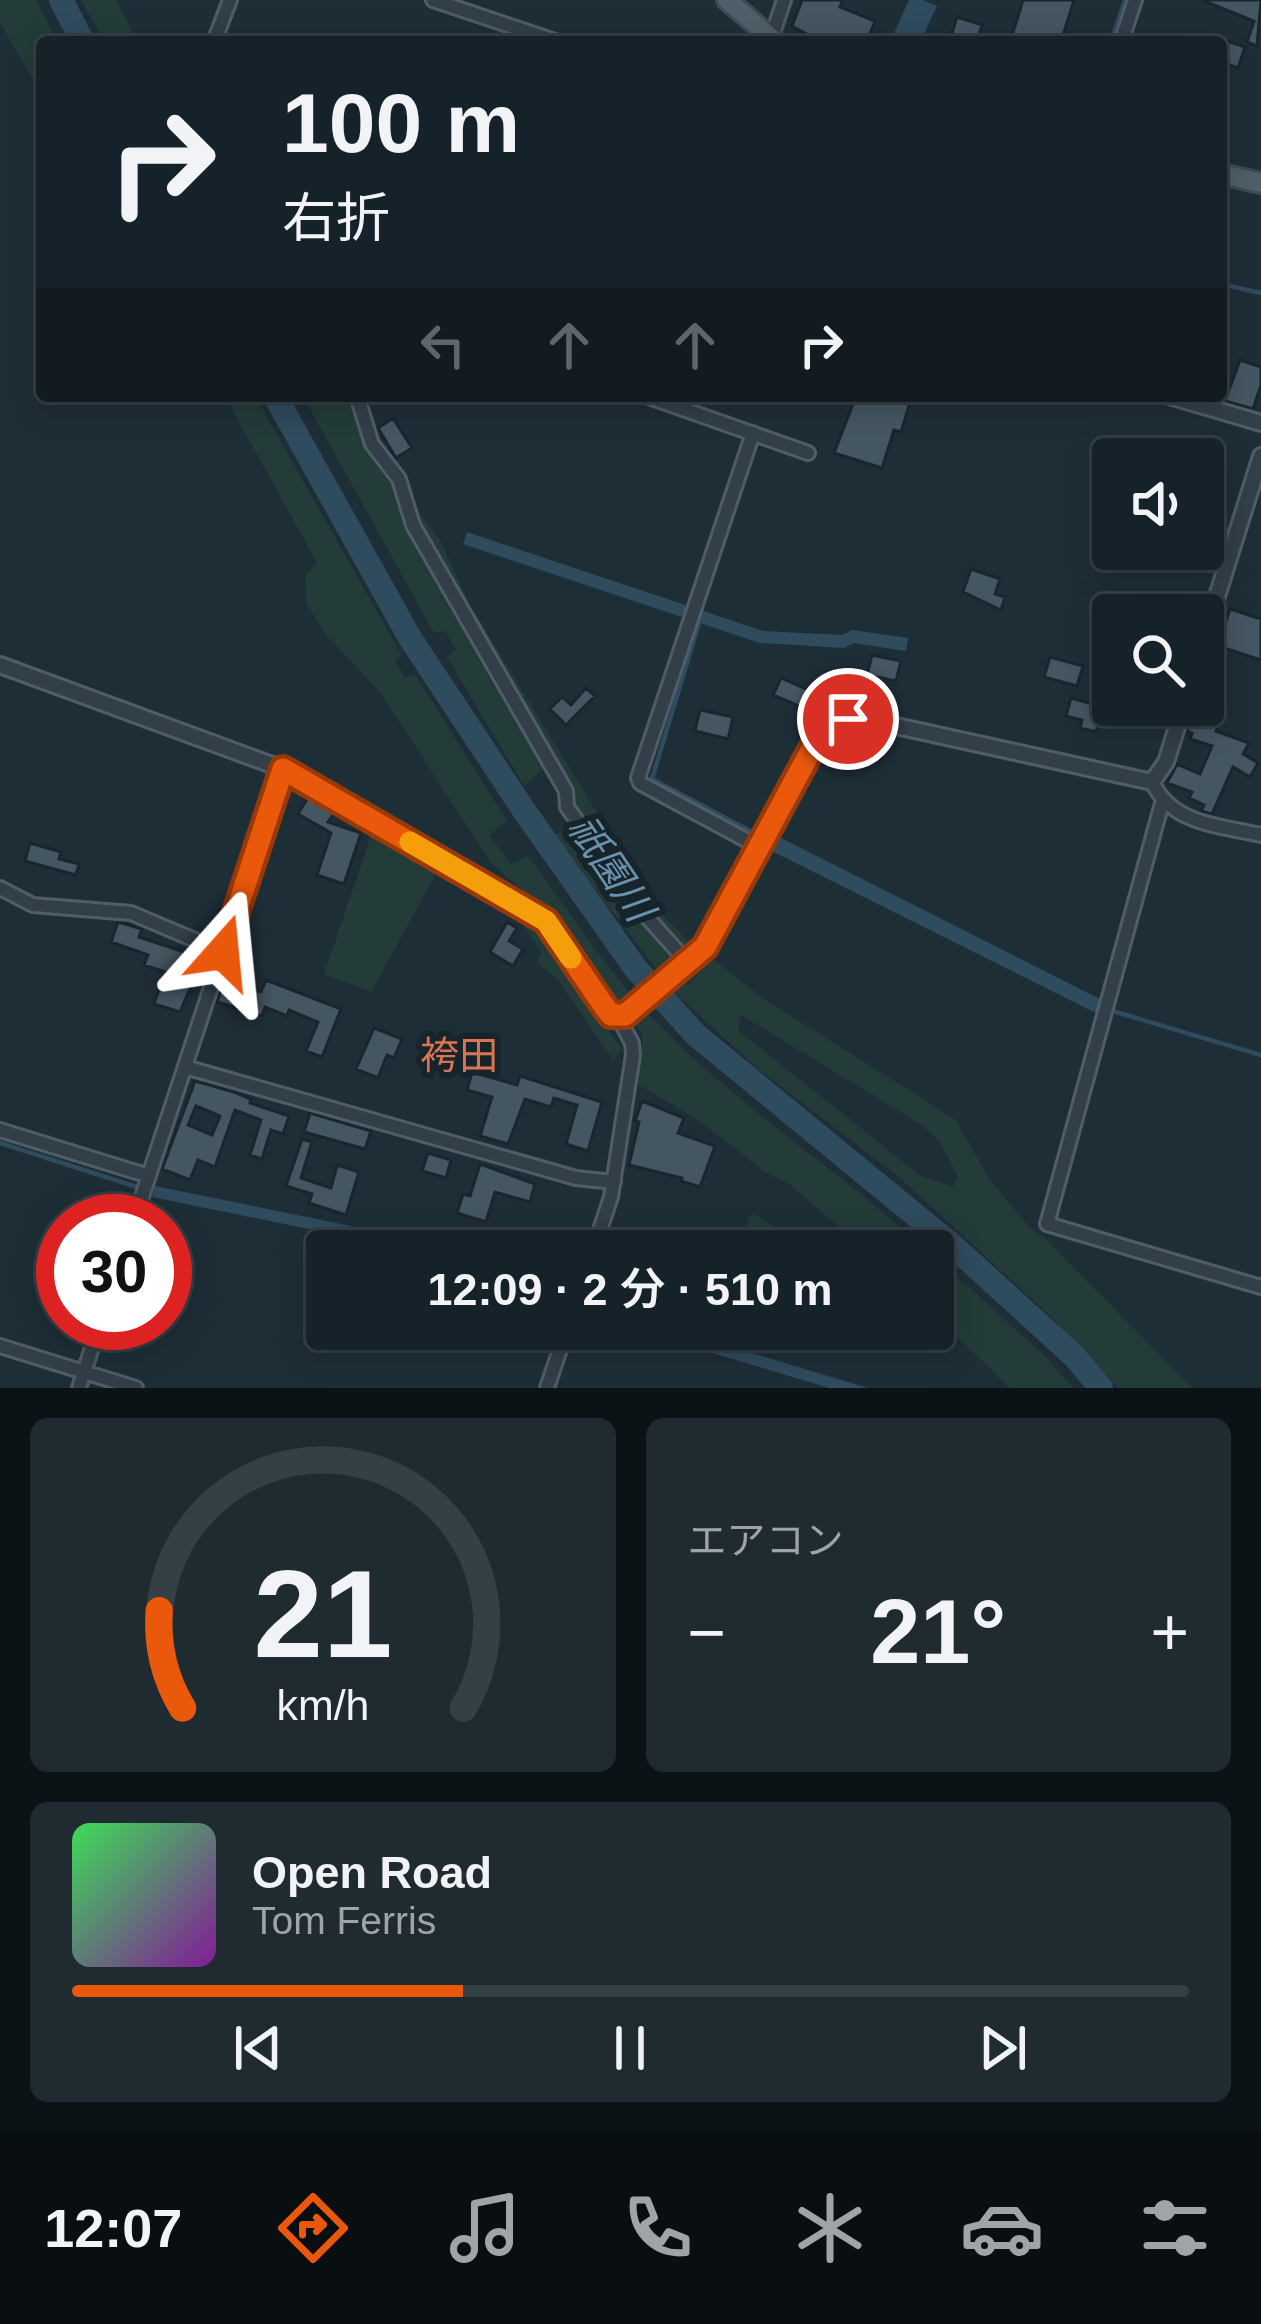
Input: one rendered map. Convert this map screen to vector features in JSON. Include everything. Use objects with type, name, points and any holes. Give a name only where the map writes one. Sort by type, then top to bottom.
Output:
[{"type":"main road","points":[[727,0],[767,36]]},
{"type":"main road","points":[[1227,174],[1260,177]]},
{"type":"street","points":[[216,36],[230,0]]},
{"type":"street","points":[[434,0],[540,36]]},
{"type":"street","points":[[773,36],[784,0]]},
{"type":"street","points":[[1123,36],[1135,0]]},
{"type":"street","points":[[359,402],[372,444],[399,479],[413,525],[566,791],[567,807],[645,915],[689,964]]},
{"type":"street","points":[[664,402],[808,453]]},
{"type":"street","points":[[1189,402],[1261,423]]},
{"type":"street","points":[[753,434],[638,778],[759,847]]},
{"type":"street","points":[[1218,594],[1261,456]]},
{"type":"street","points":[[0,665],[283,769],[546,921],[604,1006],[621,1016],[632,1043],[614,1182],[599,1230]]},
{"type":"street","points":[[621,1016],[689,964],[716,930],[820,734],[848,719],[1152,782]]},
{"type":"street","points":[[1152,782],[1166,762],[1177,726]]},
{"type":"street","points":[[143,1194],[283,769]]},
{"type":"street","points":[[1152,782],[1162,803],[1191,818],[1261,836]]},
{"type":"street","points":[[1162,803],[1047,1224],[1261,1287]]},
{"type":"street","points":[[0,888],[33,905],[131,913],[223,952]]},
{"type":"street","points":[[184,1067],[576,1178],[614,1182]]},
{"type":"street","points":[[0,1130],[149,1176]]},
{"type":"street","points":[[0,1346],[136,1388]]},
{"type":"street","points":[[79,1388],[91,1350]]},
{"type":"street","points":[[548,1388],[560,1350]]},
{"type":"green space","points":[[0,0],[36,0],[55,36],[36,36],[36,85],[0,23]]},
{"type":"green space","points":[[81,0],[116,0],[135,36],[102,36]]},
{"type":"green space","points":[[228,402],[258,402],[401,654],[395,661],[405,678],[415,674],[507,821],[489,835],[511,864],[528,856],[619,979],[684,1050],[903,1230],[843,1230],[789,1184],[765,1172],[700,1121],[637,1084],[643,1035],[546,911],[491,863],[380,692],[328,637],[307,605],[305,576],[317,563]]},
{"type":"green space","points":[[306,402],[349,402],[362,437],[391,483],[403,490],[441,542],[470,605],[654,906],[690,943],[666,964],[688,985],[712,958],[761,997],[956,1120],[989,1179],[1030,1228],[1192,1388],[1118,1388],[1046,1312],[899,1177],[758,1069],[676,994],[553,836],[580,821],[554,760],[524,786],[447,657],[456,649],[445,631],[434,633]],"holes":[[[741,1015],[922,1125],[940,1142],[958,1177],[953,1187],[921,1176],[738,1030]]]},
{"type":"green space","points":[[373,830],[439,868],[371,992],[324,974]]},
{"type":"green space","points":[[515,913],[547,939],[574,974],[622,1049],[613,1060],[558,980],[537,962],[542,953]]},
{"type":"green space","points":[[751,1213],[781,1230],[745,1230]]},
{"type":"green space","points":[[954,1274],[1045,1356],[1073,1388],[1010,1388],[954,1334]]},
{"type":"water","points":[[909,0],[937,6],[923,36],[893,36]]},
{"type":"water","points":[[467,532],[763,631],[842,635],[852,630],[908,638],[906,651],[854,643],[844,648],[760,643],[463,544]]},
{"type":"water","points":[[775,835],[1102,1000],[1096,1013],[768,849]]},
{"type":"water","points":[[155,1186],[364,1230],[314,1230],[192,1205],[192,1194],[153,1194]]},
{"type":"water","points":[[703,1350],[742,1350],[868,1388],[829,1388]]},
{"type":"building","points":[[802,0],[843,0],[840,7],[875,21],[869,36],[810,36],[792,26]]},
{"type":"building","points":[[1023,0],[1074,0],[1063,36],[1012,36]]},
{"type":"building","points":[[1202,0],[1261,0],[1257,46],[1247,42],[1254,21]]},
{"type":"building","points":[[957,17],[982,25],[979,36],[951,36]]},
{"type":"building","points":[[1227,41],[1245,47],[1238,68],[1227,64]]},
{"type":"building","points":[[1240,360],[1261,367],[1253,409],[1227,402]]},
{"type":"building","points":[[854,402],[910,402],[901,432],[894,430],[882,468],[834,453]]},
{"type":"building","points":[[393,418],[412,448],[396,458],[378,428]]},
{"type":"building","points":[[971,569],[1000,579],[995,594],[1005,597],[1001,610],[963,592]]},
{"type":"building","points":[[1230,609],[1261,619],[1261,660],[1224,648]]},
{"type":"building","points":[[872,655],[901,661],[896,681],[867,675]]},
{"type":"building","points":[[1050,657],[1083,666],[1077,686],[1044,677]]},
{"type":"building","points":[[781,678],[808,690],[801,707],[773,695]]},
{"type":"building","points":[[586,688],[595,696],[566,725],[550,709],[562,697],[571,705]]},
{"type":"building","points":[[1071,698],[1092,704],[1096,732],[1080,728],[1082,720],[1066,716]]},
{"type":"building","points":[[700,710],[733,717],[728,739],[695,731]]},
{"type":"building","points":[[1189,726],[1218,726],[1216,731],[1249,743],[1243,754],[1258,763],[1250,777],[1233,767],[1212,814],[1201,811],[1204,805],[1189,798],[1192,792],[1167,783],[1177,764],[1200,774],[1212,746],[1190,739],[1192,733],[1187,731]]},
{"type":"building","points":[[309,796],[335,812],[328,822],[361,833],[344,884],[317,875],[331,833],[298,814]]},
{"type":"building","points":[[30,843],[61,852],[59,859],[79,864],[76,875],[25,861]]},
{"type":"building","points":[[118,922],[142,929],[139,937],[203,958],[180,1012],[154,1004],[165,972],[144,965],[148,955],[111,942]]},
{"type":"building","points":[[507,922],[517,928],[509,941],[523,949],[513,966],[490,952]]},
{"type":"building","points":[[224,980],[261,992],[266,980],[341,1009],[322,1057],[306,1051],[318,1022],[289,1010],[287,1016],[265,1007],[262,1016],[217,1002]]},
{"type":"building","points":[[374,1028],[402,1039],[394,1058],[387,1055],[378,1078],[356,1069]]},
{"type":"building","points":[[472,1072],[517,1085],[520,1076],[602,1102],[588,1151],[566,1144],[577,1105],[554,1098],[551,1107],[525,1099],[508,1144],[480,1136],[492,1097],[467,1090]]},
{"type":"building","points":[[195,1081],[289,1116],[283,1134],[271,1130],[262,1159],[250,1155],[261,1120],[235,1110],[215,1167],[198,1160],[190,1180],[162,1169]],"holes":[[[196,1106],[220,1116],[212,1135],[188,1125]]]},
{"type":"building","points":[[642,1101],[684,1118],[678,1133],[715,1146],[700,1187],[629,1165]]},
{"type":"building","points":[[310,1113],[371,1131],[365,1149],[304,1132]]},
{"type":"building","points":[[302,1139],[312,1142],[301,1178],[331,1188],[337,1165],[359,1172],[346,1215],[309,1203],[312,1194],[286,1186]]},
{"type":"building","points":[[428,1153],[451,1160],[446,1178],[422,1171]]},
{"type":"building","points":[[480,1164],[535,1184],[530,1202],[495,1192],[486,1222],[457,1213],[463,1194],[470,1196]]},
{"type":"waterway","name":"祇園川","points":[[61,0],[80,36]]},
{"type":"waterway","points":[[1113,36],[1125,0]]},
{"type":"waterway","points":[[1227,285],[1261,293]]},
{"type":"waterway","name":"祇園川","points":[[278,402],[410,638],[636,969],[696,1035],[953,1246],[1074,1356],[1101,1388]]},
{"type":"waterway","points":[[699,623],[652,779],[756,834]]},
{"type":"waterway","points":[[1099,1007],[1261,1055]]},
{"type":"waterway","points":[[0,1143],[143,1189]]},
{"type":"slow traffic","points":[[410,842],[528,908],[546,921],[571,958]]},
{"type":"district","name":"袴田","points":[[459,1055]]},
{"type":"route","points":[[223,952],[283,769],[528,908],[546,921],[611,1015],[625,1015],[705,947],[820,734],[848,719]]}]
